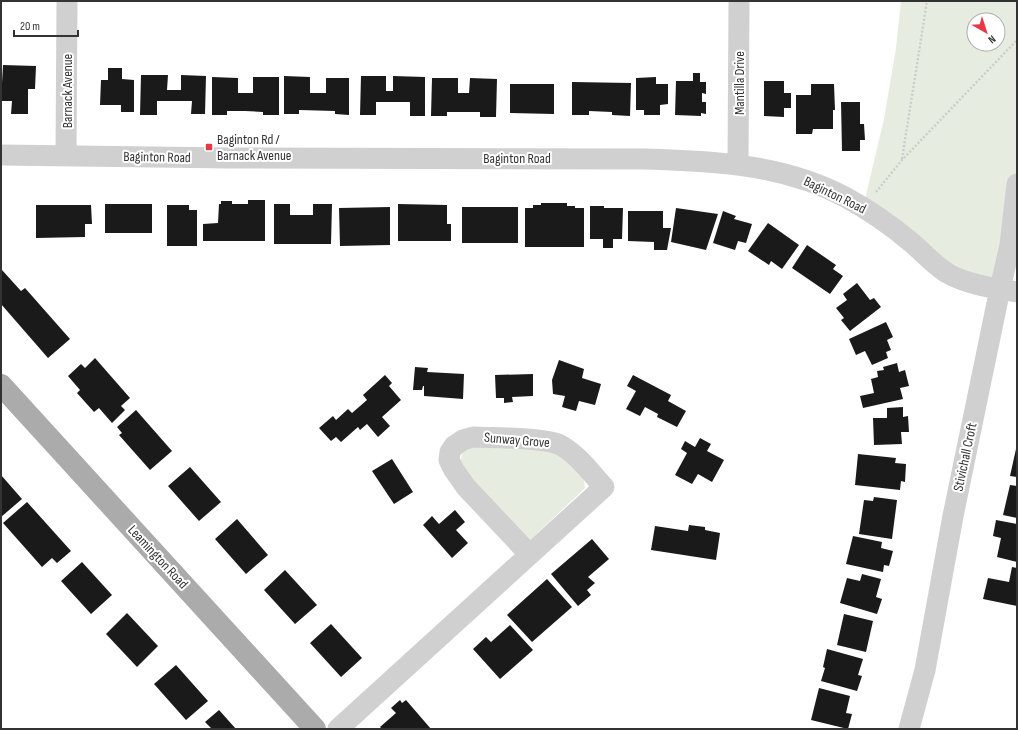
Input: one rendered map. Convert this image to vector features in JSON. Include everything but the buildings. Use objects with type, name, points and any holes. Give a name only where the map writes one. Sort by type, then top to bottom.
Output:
[{"type":"main road","name":"Leamington Road","points":[[1,385],[315,729]]},
{"type":"street","name":"Barnack Avenue","points":[[66,156],[67,1]]},
{"type":"street","name":"Mantilla Drive","points":[[738,165],[739,1]]},
{"type":"street","name":"Baginton Road","points":[[1,155],[238,158],[645,159],[738,165],[804,179],[829,189],[863,208],[912,243],[947,273],[967,281],[1008,290]]},
{"type":"street","name":"Stivichall Croft","points":[[909,729],[925,670],[953,516],[1008,290],[1010,245],[1017,184]]},
{"type":"street","name":"Sunway Grove","points":[[338,729],[529,554],[604,488],[572,453],[561,445],[546,441],[473,436],[463,440],[454,446],[450,452],[450,460],[458,478],[529,554]]},
{"type":"path","points":[[902,160],[927,1]]},
{"type":"path","points":[[863,208],[902,160],[1017,40]]},
{"type":"shaded area","points":[[901,1],[1017,1],[1017,184],[1006,265],[984,285],[863,208],[884,119],[896,48]]},
{"type":"shaded area","points":[[471,445],[556,451],[583,475],[585,488],[529,541],[462,467],[462,453]]},
{"type":"place","name":"Baginton Rd / Barnack Avenue","points":[[209,147]]}]
